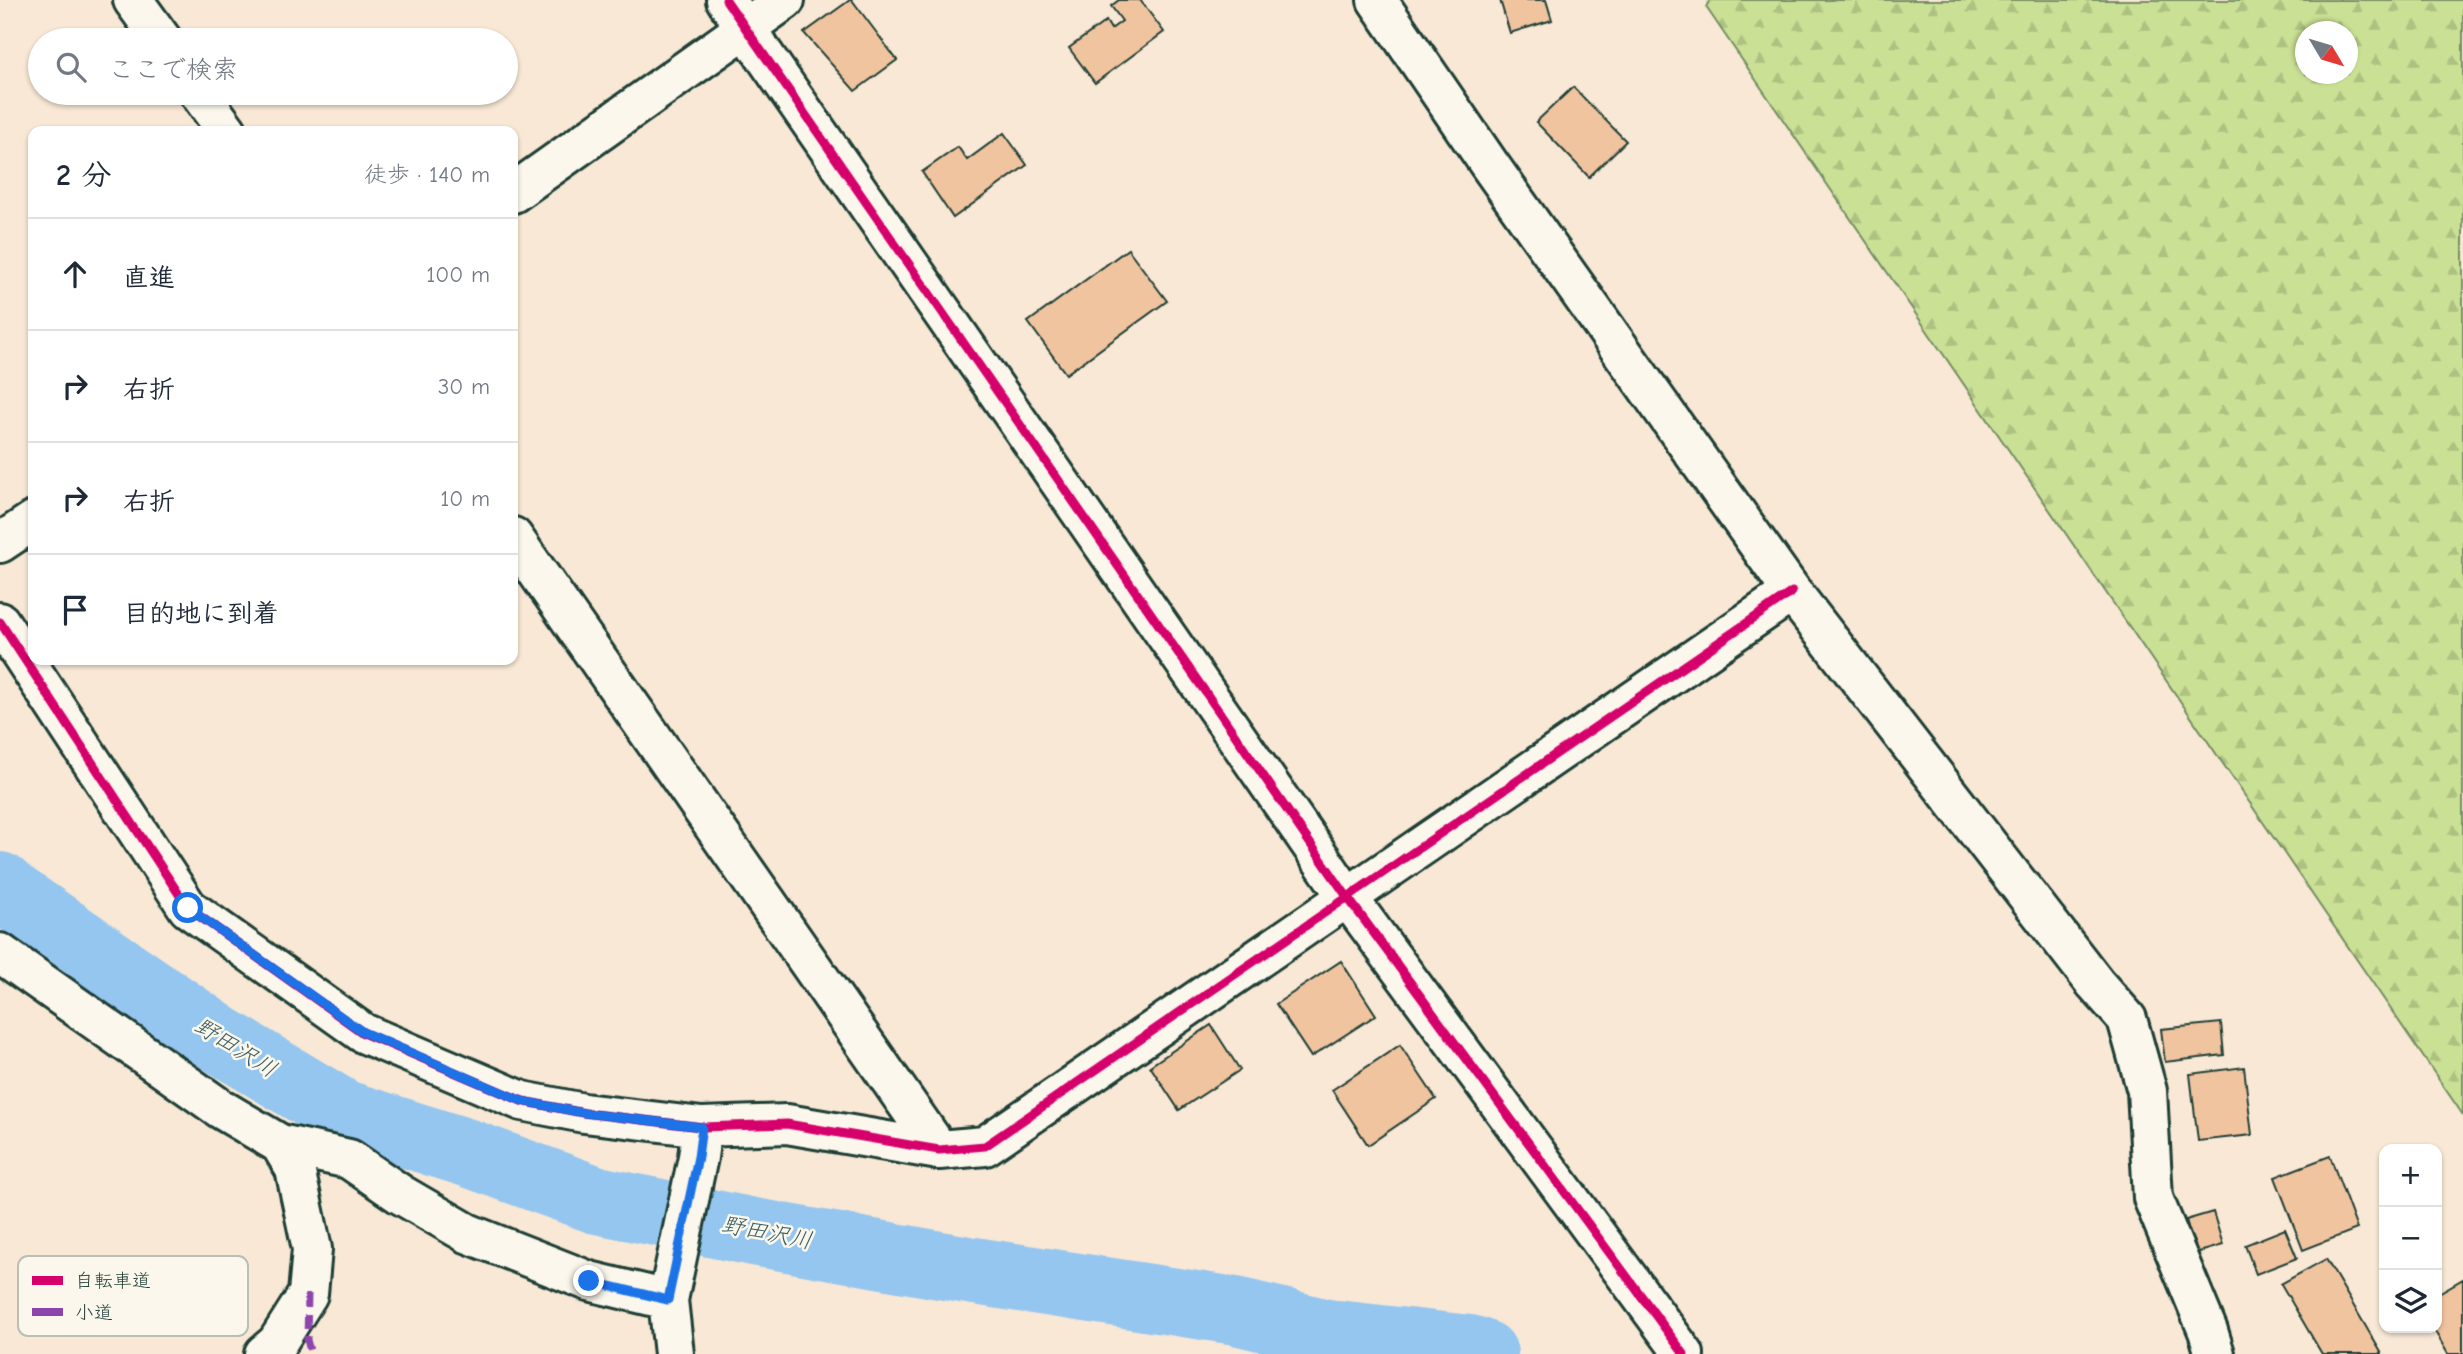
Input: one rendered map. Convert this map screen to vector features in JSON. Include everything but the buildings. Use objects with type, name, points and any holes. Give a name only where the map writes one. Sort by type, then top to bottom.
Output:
[{"type":"street","points":[[133,0],[153,28]]},
{"type":"street","points":[[518,189],[736,14],[785,0]]},
{"type":"street","points":[[1377,0],[1489,164],[1792,592],[2078,961],[2127,1019],[2147,1091],[2153,1198],[2216,1354]]},
{"type":"street","points":[[736,14],[1348,898],[1684,1354]]},
{"type":"street","points":[[208,105],[223,126]]},
{"type":"street","points":[[0,543],[28,523]]},
{"type":"street","points":[[518,544],[939,1150]]},
{"type":"street","points":[[0,622],[188,908],[363,1032],[522,1101],[584,1113],[700,1142],[787,1125],[939,1150],[985,1146],[1792,592]]},
{"type":"street","points":[[0,953],[221,1109],[280,1144],[349,1159],[400,1194],[467,1233],[589,1281],[671,1286]]},
{"type":"street","points":[[674,1354],[671,1286],[700,1142]]},
{"type":"street","points":[[264,1354],[277,1343],[308,1294],[312,1249],[295,1169],[280,1144]]},
{"type":"green space","points":[[1710,0],[2463,0],[2463,1115],[1706,7]]},
{"type":"waterway","name":"野田沢川","points":[[0,886],[219,1039],[344,1114],[471,1154],[597,1200],[754,1232],[968,1270],[1236,1311],[1327,1333],[1470,1349],[1484,1354]]},
{"type":"marked path","points":[[308,1294],[307,1340],[311,1354]]},
{"type":"cycle path","points":[[726,0],[1348,898],[1684,1354]]},
{"type":"cycle path","points":[[28,665],[188,908],[363,1033],[522,1101],[584,1113],[702,1127],[787,1124],[939,1150],[985,1146],[1792,592]]},
{"type":"cycle path","points":[[0,622],[28,665]]},
{"type":"route","points":[[188,908],[363,1032],[522,1101],[584,1113],[702,1127],[668,1300],[589,1281]]}]
